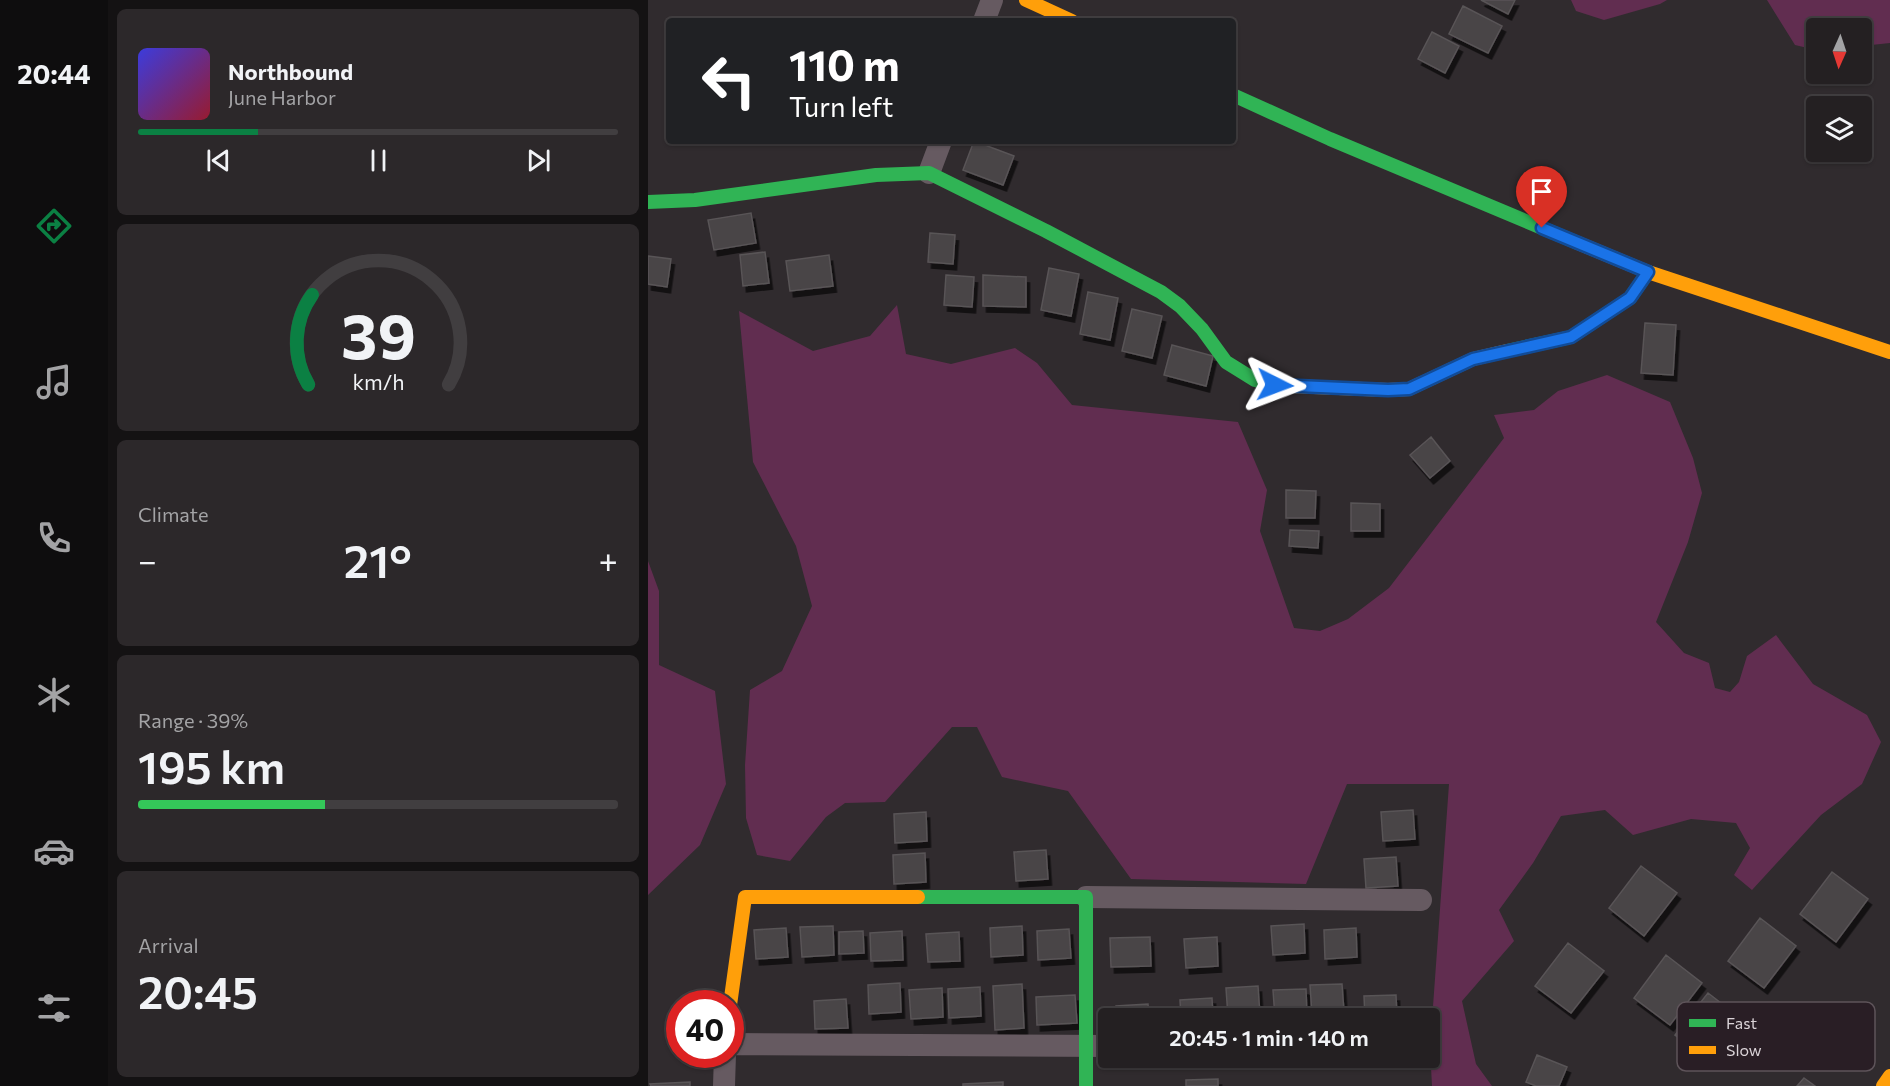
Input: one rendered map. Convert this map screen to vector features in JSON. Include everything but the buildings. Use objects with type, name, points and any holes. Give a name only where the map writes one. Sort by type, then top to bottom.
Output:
[{"type":"main road","points":[[1026,0],[1065,18]]},
{"type":"main road","points":[[1236,96],[1330,139],[1648,272],[1890,352]]},
{"type":"main road","points":[[648,202],[695,200],[876,175],[929,173],[1161,292],[1180,306],[1202,329],[1226,362],[1255,380],[1275,385],[1409,389],[1473,359],[1571,337],[1630,298],[1648,272]]},
{"type":"main road","points":[[732,990],[746,897],[1086,897],[1097,1046],[1086,1086]]},
{"type":"main road","points":[[1883,1086],[1890,1076]]},
{"type":"street","points":[[985,18],[992,0]]},
{"type":"street","points":[[929,173],[939,144]]},
{"type":"street","points":[[1086,897],[1421,900]]},
{"type":"street","points":[[744,1044],[1097,1046]]},
{"type":"street","points":[[724,1086],[725,1068]]},
{"type":"shaded area","points":[[1571,0],[1667,0],[1604,20],[1576,11]]},
{"type":"shaded area","points":[[1767,0],[1890,0],[1890,43],[1872,45],[1872,18],[1806,18],[1806,48],[1795,45]]},
{"type":"shaded area","points":[[897,305],[906,354],[951,364],[1015,348],[1037,363],[1072,405],[1238,422],[1267,490],[1260,531],[1294,628],[1320,631],[1348,619],[1389,588],[1504,438],[1494,415],[1534,410],[1558,391],[1607,375],[1670,402],[1693,458],[1702,493],[1688,542],[1656,622],[1684,653],[1709,663],[1715,688],[1730,692],[1739,682],[1747,656],[1776,635],[1813,684],[1867,715],[1881,742],[1862,784],[1821,815],[1752,890],[1734,875],[1750,848],[1736,823],[1691,819],[1633,835],[1605,810],[1561,816],[1533,863],[1499,910],[1514,941],[1462,1001],[1476,1064],[1492,1086],[1432,1086],[1431,1068],[1440,1068],[1440,1008],[1433,1008],[1449,784],[1347,784],[1306,884],[1131,879],[1068,791],[1002,777],[977,727],[952,727],[885,802],[845,803],[826,817],[790,861],[757,855],[746,818],[745,765],[750,690],[782,671],[812,606],[796,546],[753,462],[739,311],[813,351],[870,336]]},
{"type":"shaded area","points":[[648,561],[659,591],[659,665],[715,691],[726,784],[700,845],[648,895]]},
{"type":"traffic: fast","points":[[1236,96],[1330,139],[1578,243]]},
{"type":"traffic: fast","points":[[648,202],[695,200],[876,175],[929,173],[1161,292],[1180,306],[1202,329],[1226,362],[1255,380],[1289,386]]},
{"type":"traffic: fast","points":[[1507,351],[1571,337],[1630,298],[1648,272]]},
{"type":"traffic: fast","points":[[918,897],[1086,897],[1086,1086]]},
{"type":"traffic: slow","points":[[1026,0],[1065,18]]},
{"type":"traffic: slow","points":[[1578,243],[1648,272],[1890,352]]},
{"type":"traffic: slow","points":[[1289,386],[1409,389],[1473,359],[1507,351]]},
{"type":"traffic: slow","points":[[732,990],[745,897],[918,897]]},
{"type":"traffic: slow","points":[[1883,1086],[1890,1076]]},
{"type":"route","points":[[1275,385],[1409,389],[1473,359],[1571,337],[1630,298],[1648,272],[1542,228]]}]
